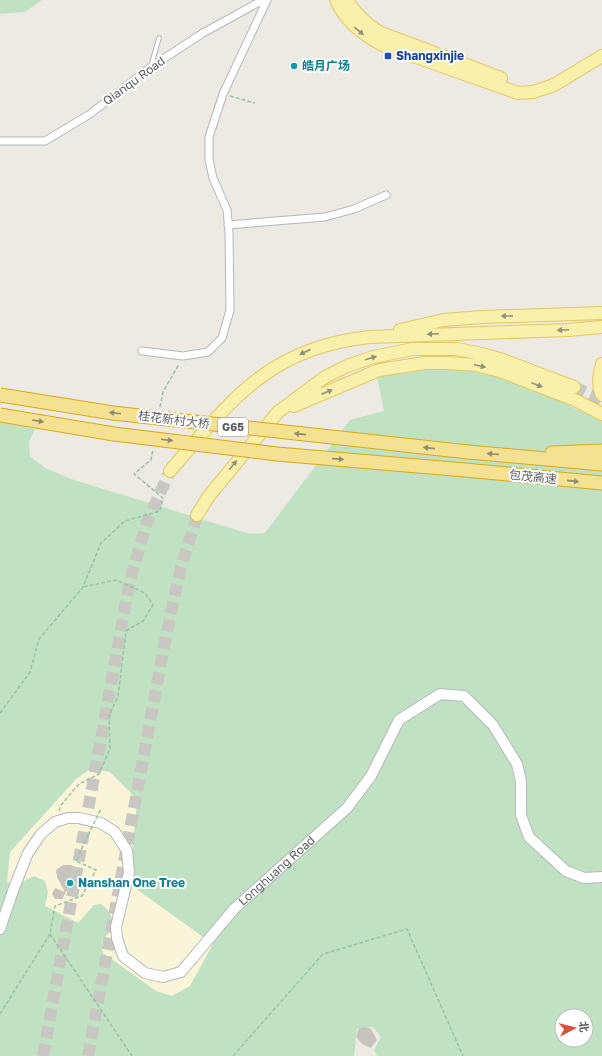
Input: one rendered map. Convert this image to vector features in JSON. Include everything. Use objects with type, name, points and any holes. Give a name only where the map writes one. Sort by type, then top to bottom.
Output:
[{"type":"highway","name":"桂花新村大桥","points":[[0,395],[113,413],[468,452]]},
{"type":"highway","name":"桂花新村大桥","points":[[0,415],[114,434],[277,454],[465,470]]},
{"type":"highway","points":[[510,456],[602,451]]},
{"type":"highway","name":"包茂高速","points":[[468,452],[602,464]]},
{"type":"highway","name":"包茂高速","points":[[465,470],[602,483]]},
{"type":"main road","points":[[339,1],[358,15],[368,25],[379,32],[521,85],[533,85],[552,79],[602,49]]},
{"type":"main road","points":[[339,1],[350,22],[359,31],[371,39],[389,48],[518,93],[544,90],[602,56]]},
{"type":"main road","points":[[170,471],[203,432],[244,389],[264,373],[312,348],[444,320],[482,316],[602,313]]},
{"type":"main road","points":[[370,336],[568,330],[602,327]]},
{"type":"main road","points":[[197,515],[209,496],[278,412],[325,377],[347,366],[373,357],[413,349],[457,349],[482,354],[520,365],[574,387]]},
{"type":"main road","points":[[278,412],[379,370],[425,364],[448,363],[476,365],[500,371],[575,400],[602,414]]},
{"type":"main road","points":[[602,364],[599,375],[599,384],[602,395]]},
{"type":"main road","name":"Longhuang Road","points":[[55,822],[68,818],[79,818],[101,823],[115,832],[127,851],[129,873],[116,927],[117,938],[124,956],[144,973],[163,977],[181,972],[234,909],[347,808],[371,776],[399,720],[440,694],[464,696],[493,726],[517,764],[521,781],[521,815],[529,837],[566,871],[584,878],[602,876]]},
{"type":"main road","points":[[0,929],[28,853],[41,834],[55,822]]},
{"type":"street","name":"Qianqu Road","points":[[0,141],[45,141],[90,114],[151,67],[204,33],[263,0]]},
{"type":"street","points":[[142,351],[183,356],[208,352],[222,338],[230,310],[228,225],[227,210],[213,178],[210,160],[209,137],[223,94],[267,0]]},
{"type":"street","points":[[228,225],[325,217],[354,209],[386,196]]},
{"type":"lane","points":[[151,67],[158,38]]},
{"type":"path","points":[[223,94],[256,103]]},
{"type":"path","points":[[160,407],[163,392],[183,356]]},
{"type":"path","points":[[0,713],[30,672],[39,639],[83,586],[101,543],[125,521],[160,511],[163,498],[134,474],[151,460],[154,445]]},
{"type":"path","points":[[55,822],[61,805],[80,784],[99,774],[110,749],[109,716],[118,696],[126,631],[143,621],[153,605],[144,593],[116,580],[83,586]]},
{"type":"path","points":[[0,1014],[50,934],[55,906],[82,896],[96,870],[76,861],[101,809]]},
{"type":"path","points":[[233,1056],[323,954],[407,929],[463,1056]]},
{"type":"path","points":[[50,934],[132,1056]]},
{"type":"shaded area","points":[[95,769],[110,772],[134,796],[137,802],[130,876],[135,888],[214,944],[190,986],[172,996],[156,991],[103,953],[100,945],[112,930],[107,909],[101,905],[94,905],[79,923],[44,906],[48,892],[34,876],[13,884],[7,882],[10,852],[76,779],[89,770]]},
{"type":"green space","points":[[0,0],[42,0],[25,12],[0,14]]},
{"type":"green space","points":[[443,368],[505,376],[602,421],[602,1056],[377,1056],[374,1050],[381,1037],[373,1027],[357,1028],[354,1056],[0,1056],[0,422],[35,429],[29,442],[30,456],[45,468],[71,479],[250,534],[265,533],[350,420],[384,411],[377,376]],"holes":[[[95,769],[110,772],[134,796],[137,802],[130,876],[131,883],[135,888],[213,944],[190,986],[172,996],[156,991],[103,953],[103,941],[117,926],[107,909],[101,904],[94,905],[78,923],[45,906],[48,892],[45,881],[34,876],[18,883],[7,882],[10,852],[76,779],[89,770]]]},
{"type":"building","name":"Nanshan One Tree","points":[[63,865],[71,865],[78,869],[82,876],[82,882],[68,888],[62,899],[55,899],[52,894],[55,888],[65,892],[57,877],[56,870]]},
{"type":"building","points":[[366,1027],[371,1029],[377,1040],[371,1048],[362,1044],[356,1037],[359,1028]]},
{"type":"tunnel","points":[[574,387],[602,400]]},
{"type":"tunnel","points":[[43,1056],[130,580],[147,522],[170,471]]},
{"type":"tunnel","points":[[88,1056],[166,636],[180,571],[197,515]]},
{"type":"place","name":"Shangxinjie","points":[[388,56]]},
{"type":"place","name":"皓月广场","points":[[294,66]]},
{"type":"place","name":"Nanshan One Tree","points":[[70,883]]}]
